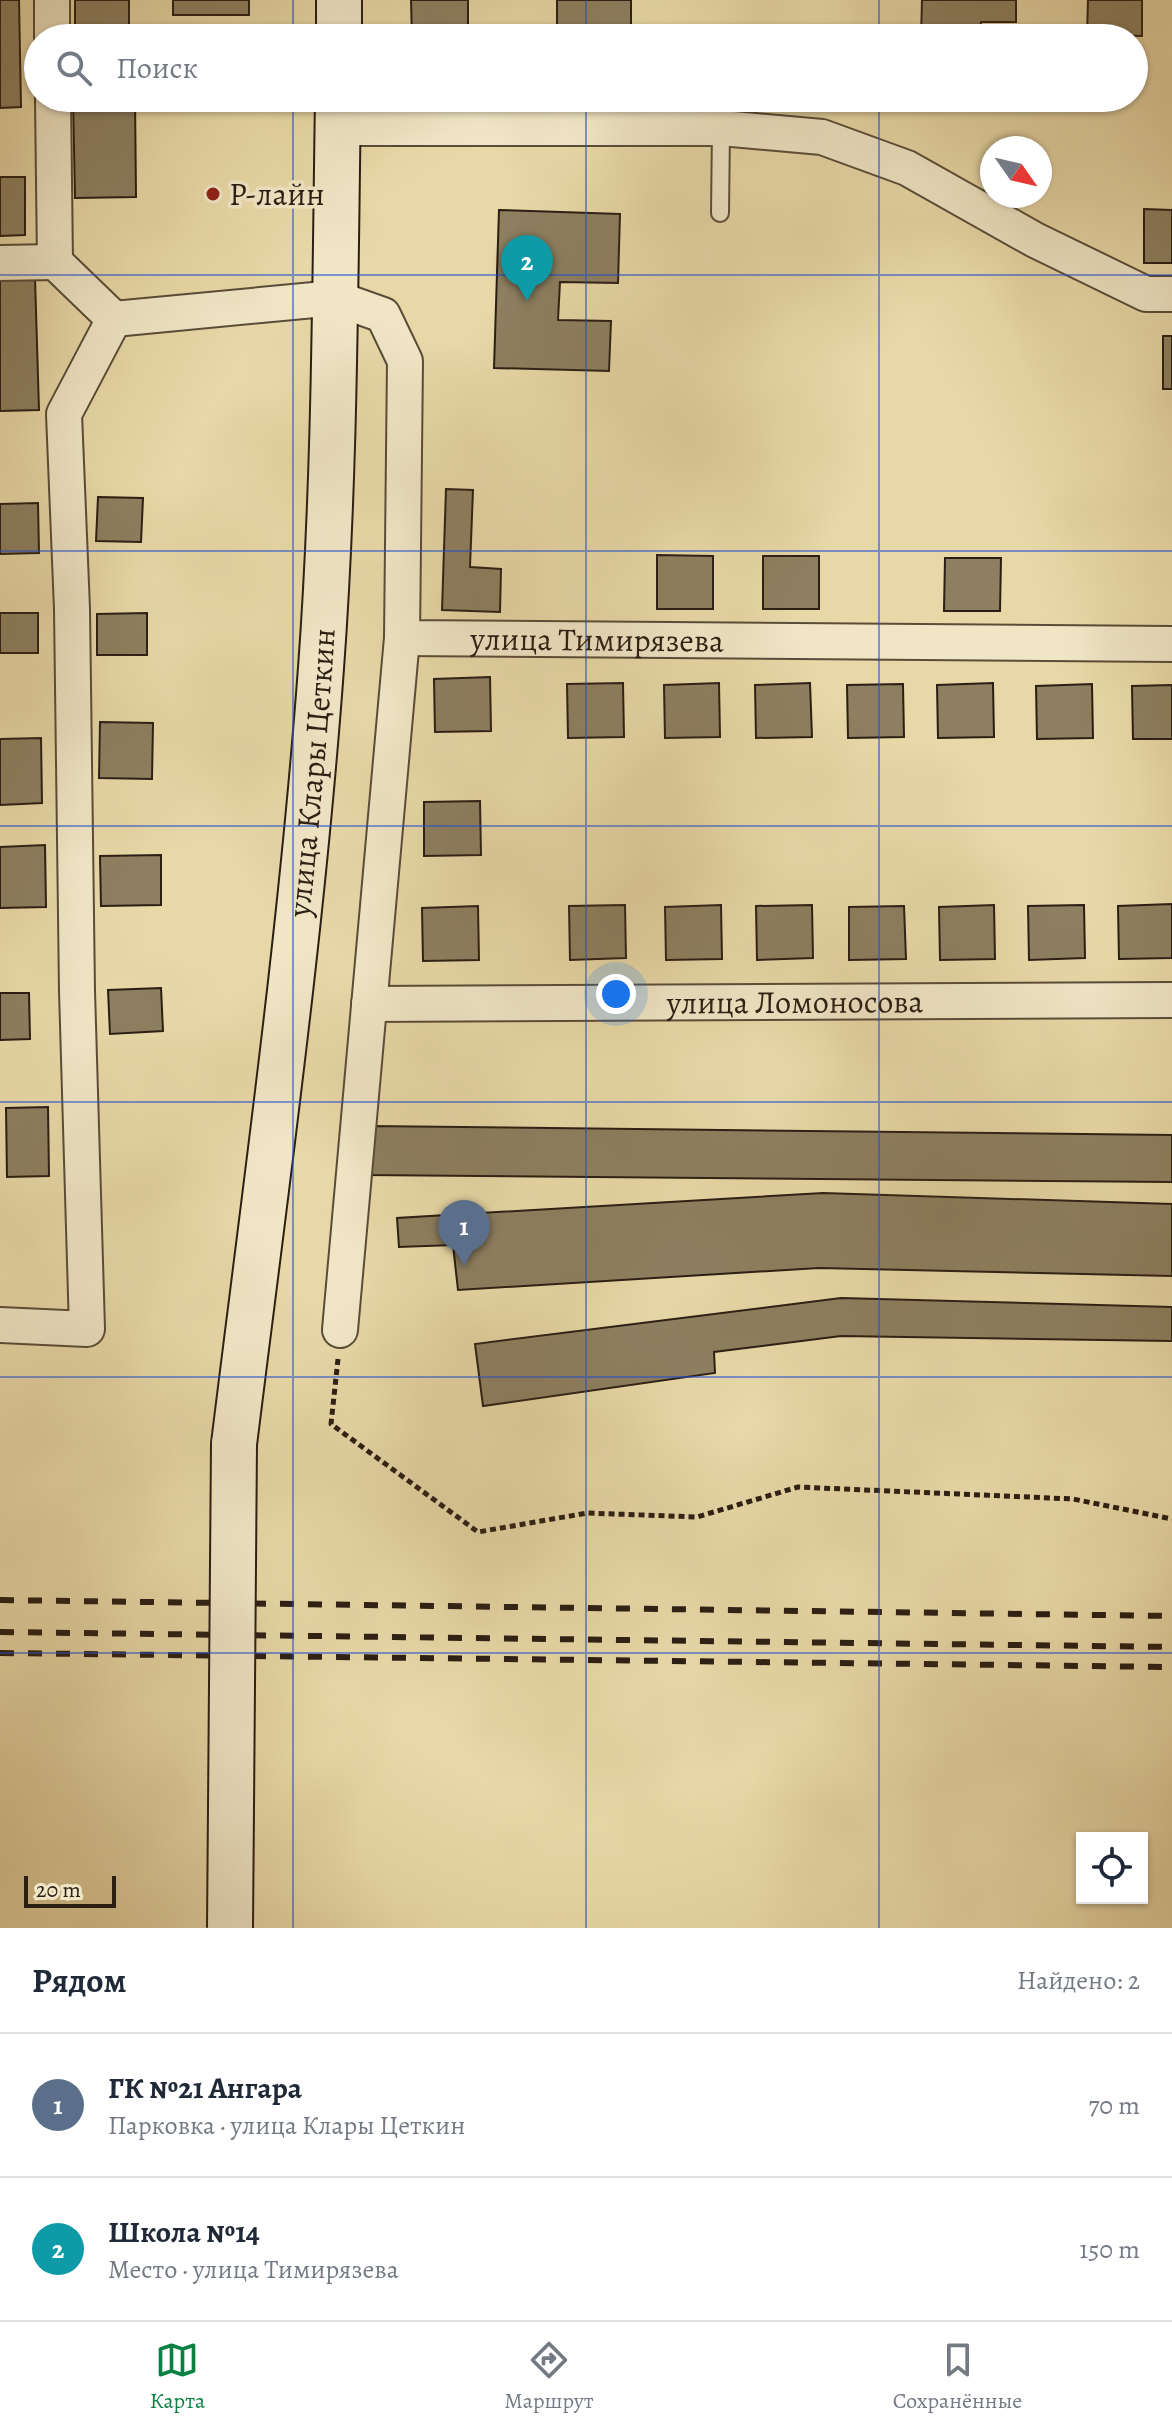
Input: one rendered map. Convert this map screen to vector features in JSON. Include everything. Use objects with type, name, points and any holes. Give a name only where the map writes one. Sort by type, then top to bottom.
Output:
[{"type":"street","points":[[52,0],[52,24]]},
{"type":"street","points":[[339,0],[339,24]]},
{"type":"street","points":[[53,112],[55,262]]},
{"type":"street","points":[[337,113],[721,128],[822,137],[893,163],[1035,240],[1146,294],[1172,294]]},
{"type":"street","name":"улица Клары Цеткин","points":[[230,1928],[234,1444],[304,883],[322,664],[335,298],[337,113]]},
{"type":"street","points":[[0,263],[55,262],[114,319],[335,298],[383,315],[405,361],[402,638],[340,1330]]},
{"type":"street","points":[[0,1325],[87,1329],[77,991],[72,609],[64,414],[114,319]]},
{"type":"street","name":"улица Тимирязева","points":[[402,638],[1172,644]]},
{"type":"street","name":"улица Ломоносова","points":[[369,1004],[1172,1000]]},
{"type":"lane","points":[[720,213],[721,128]]},
{"type":"path","points":[[340,1330],[331,1424],[478,1532],[587,1513],[697,1517],[798,1487],[1073,1499],[1172,1519]]},
{"type":"building","points":[[0,0],[19,0],[21,107],[0,108]]},
{"type":"building","points":[[75,0],[129,0],[129,24],[75,24]]},
{"type":"building","points":[[173,0],[249,0],[249,15],[173,15]]},
{"type":"building","points":[[411,0],[468,0],[468,24],[412,24]]},
{"type":"building","points":[[557,0],[631,0],[631,24],[557,24]]},
{"type":"building","points":[[922,0],[1016,0],[1016,22],[921,24]]},
{"type":"building","points":[[1088,0],[1142,0],[1142,24],[1087,24]]},
{"type":"building","points":[[73,112],[135,112],[136,197],[75,198]]},
{"type":"building","points":[[0,177],[25,177],[25,235],[0,236]]},
{"type":"building","points":[[1144,209],[1172,210],[1172,263],[1144,263]]},
{"type":"building","points":[[499,210],[620,214],[618,283],[560,282],[558,320],[611,321],[609,371],[494,368]]},
{"type":"building","points":[[35,278],[39,410],[0,411],[0,279]]},
{"type":"building","points":[[1163,336],[1172,336],[1172,389],[1163,389]]},
{"type":"building","points":[[446,489],[473,490],[470,567],[501,569],[500,612],[442,610]]},
{"type":"building","points":[[98,497],[143,498],[141,542],[96,541]]},
{"type":"building","points":[[38,503],[39,553],[0,554],[0,504]]},
{"type":"building","points":[[657,555],[713,556],[713,609],[657,609]]},
{"type":"building","points":[[763,556],[819,556],[819,609],[763,609]]},
{"type":"building","points":[[945,558],[1001,558],[1000,611],[944,611]]},
{"type":"building","points":[[0,613],[38,613],[38,653],[0,653]]},
{"type":"building","points":[[147,613],[147,655],[97,655],[97,614]]},
{"type":"building","points":[[490,677],[491,731],[435,732],[434,679]]},
{"type":"building","points":[[623,683],[624,737],[568,738],[567,684]]},
{"type":"building","points":[[719,683],[720,737],[665,738],[664,685]]},
{"type":"building","points":[[810,683],[812,737],[756,738],[755,685]]},
{"type":"building","points":[[993,683],[994,737],[938,738],[937,685]]},
{"type":"building","points":[[903,684],[904,737],[848,738],[847,685]]},
{"type":"building","points":[[1092,684],[1093,738],[1037,739],[1036,686]]},
{"type":"building","points":[[1172,685],[1172,739],[1133,739],[1132,686]]},
{"type":"building","points":[[100,722],[153,723],[152,779],[99,778]]},
{"type":"building","points":[[41,738],[42,803],[0,805],[0,739]]},
{"type":"building","points":[[480,801],[481,855],[424,856],[424,802]]},
{"type":"building","points":[[45,845],[46,907],[0,908],[0,847]]},
{"type":"building","points":[[161,855],[161,905],[101,906],[100,856]]},
{"type":"building","points":[[1172,904],[1172,958],[1119,959],[1118,906]]},
{"type":"building","points":[[625,905],[626,958],[570,960],[569,906]]},
{"type":"building","points":[[721,905],[722,959],[666,960],[665,907]]},
{"type":"building","points":[[812,905],[813,958],[757,960],[756,906]]},
{"type":"building","points":[[994,905],[995,959],[940,960],[939,907]]},
{"type":"building","points":[[1084,905],[1085,958],[1029,960],[1028,906]]},
{"type":"building","points":[[478,906],[479,960],[423,961],[422,908]]},
{"type":"building","points":[[904,906],[906,959],[849,960],[849,907]]},
{"type":"building","points":[[161,988],[163,1031],[110,1034],[108,990]]},
{"type":"building","points":[[0,993],[29,993],[30,1039],[0,1040]]},
{"type":"building","points":[[48,1107],[49,1176],[7,1177],[6,1108]]},
{"type":"building","points":[[368,1126],[1172,1135],[1172,1182],[365,1175]]},
{"type":"building","points":[[823,1193],[1172,1204],[1172,1276],[819,1268],[458,1290],[453,1245],[399,1247],[397,1218]]},
{"type":"building","points":[[841,1298],[1172,1307],[1172,1341],[841,1336],[714,1352],[715,1373],[483,1406],[475,1344]]},
{"type":"railway","points":[[0,1600],[1172,1616]]},
{"type":"railway","points":[[0,1632],[1172,1647]]},
{"type":"railway","points":[[0,1653],[1172,1667]]},
{"type":"place","name":"Р-лайн","points":[[213,194]]},
{"type":"place","name":"Школа №14","points":[[527,301]]},
{"type":"place","name":"ГК №21 Ангара","points":[[464,1266]]}]
